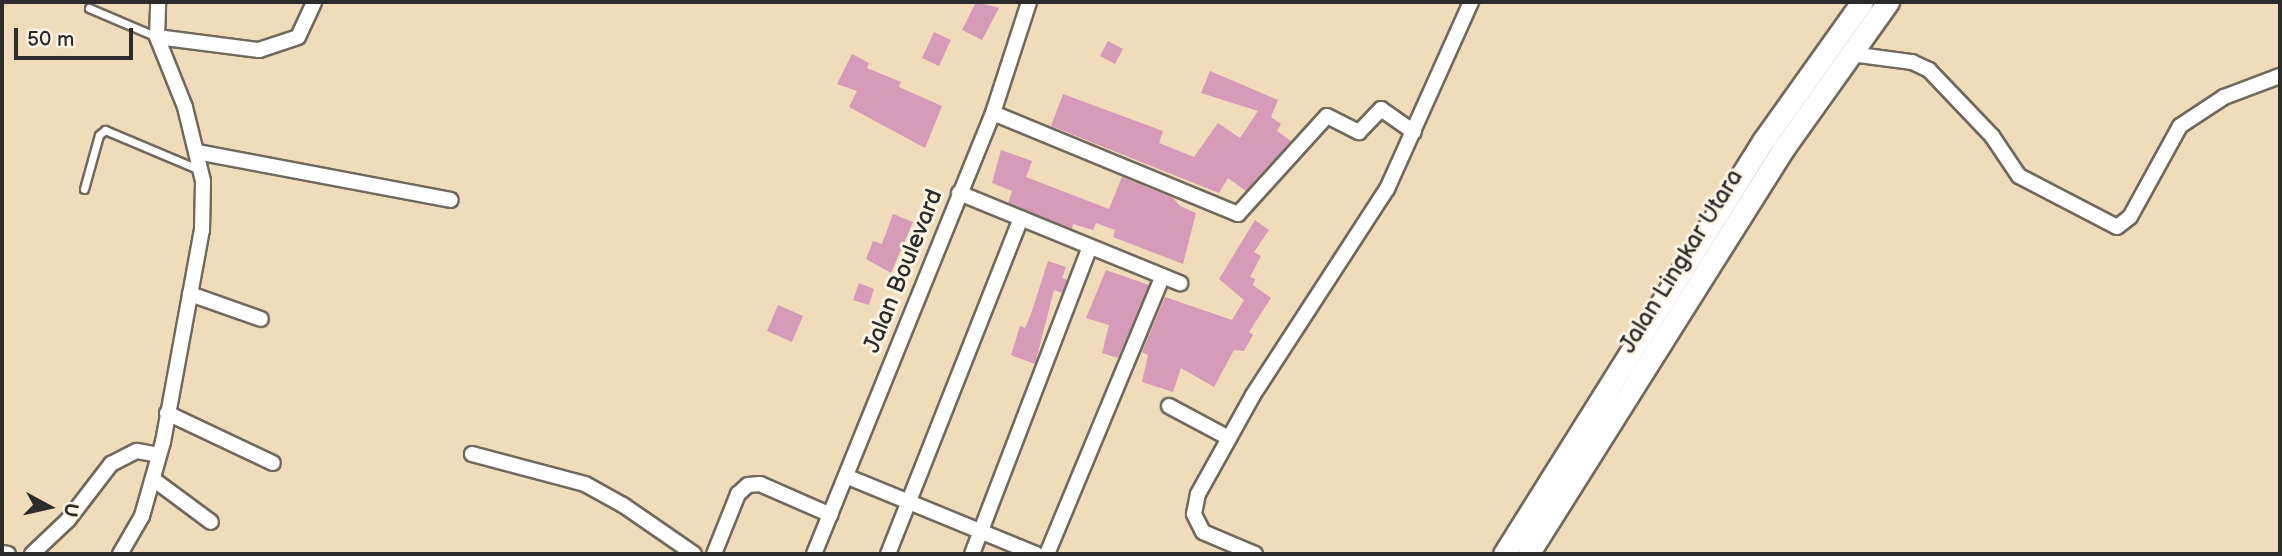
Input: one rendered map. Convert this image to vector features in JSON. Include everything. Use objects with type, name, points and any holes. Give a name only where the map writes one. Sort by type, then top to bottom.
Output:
[{"type":"main road","name":"Jalan Lingkar Utara","points":[[1504,554],[1763,141],[1862,2]]},
{"type":"main road","name":"Jalan Lingkar Utara","points":[[1528,554],[1768,172],[1888,2]]},
{"type":"street","points":[[121,554],[142,516],[159,455],[202,230],[201,171],[197,152],[157,37],[158,2]]},
{"type":"street","points":[[157,37],[258,50],[298,37],[314,2]]},
{"type":"street","name":"Jalan Boulevard","points":[[814,554],[848,477],[958,193],[993,113],[1029,2]]},
{"type":"street","points":[[1255,554],[1203,532],[1196,523],[1198,494],[1229,438],[1387,189],[1471,2]]},
{"type":"street","points":[[1851,54],[1912,62],[1930,70],[1992,136],[2020,176],[2117,227],[2130,218],[2180,126],[2224,97],[2280,76]]},
{"type":"street","points":[[993,113],[1238,214],[1327,116],[1359,132],[1381,109],[1414,132]]},
{"type":"street","points":[[197,152],[450,200]]},
{"type":"street","points":[[958,193],[1180,283]]},
{"type":"street","points":[[888,554],[1021,218]]},
{"type":"street","points":[[972,554],[1090,247]]},
{"type":"street","points":[[1048,554],[1163,276]]},
{"type":"street","points":[[190,294],[261,319]]},
{"type":"street","points":[[1169,406],[1229,438]]},
{"type":"street","points":[[167,413],[273,463]]},
{"type":"street","points":[[32,554],[68,520],[111,464],[137,451],[159,455]]},
{"type":"street","points":[[472,454],[584,484],[623,505],[694,554]]},
{"type":"street","points":[[848,477],[1036,554]]},
{"type":"street","points":[[152,479],[211,522]]},
{"type":"street","points":[[714,554],[738,494],[748,485],[760,484],[831,515]]},
{"type":"street","points":[[2,553],[8,554]]},
{"type":"lane","points":[[89,8],[157,37]]},
{"type":"lane","points":[[84,189],[99,135],[105,130],[201,171]]},
{"type":"building","points":[[976,2],[999,8],[982,40],[962,30]]},
{"type":"building","points":[[934,32],[951,40],[939,66],[922,58]]},
{"type":"building","points":[[1108,41],[1123,49],[1115,64],[1100,56]]},
{"type":"building","points":[[852,54],[869,63],[867,68],[901,82],[899,87],[942,106],[925,148],[849,107],[857,91],[837,84]]},
{"type":"building","points":[[1210,71],[1278,100],[1271,117],[1281,124],[1277,131],[1291,141],[1246,191],[1228,178],[1219,193],[1051,126],[1063,94],[1163,131],[1159,143],[1194,157],[1218,123],[1240,138],[1258,111],[1201,93]]},
{"type":"building","points":[[1001,150],[1032,161],[1026,177],[1109,209],[1122,177],[1173,198],[1180,206],[1196,213],[1183,264],[1113,237],[1115,230],[1096,223],[1093,230],[1073,224],[1072,229],[1008,203],[1012,191],[992,183]]},
{"type":"building","points":[[893,214],[913,222],[891,273],[866,259],[873,241],[882,244]]},
{"type":"building","points":[[1255,220],[1269,230],[1254,252],[1261,256],[1250,277],[1255,279],[1253,285],[1271,298],[1249,332],[1253,335],[1244,351],[1234,350],[1214,387],[1181,368],[1173,392],[1142,382],[1148,355],[1142,352],[1165,297],[1232,320],[1244,300],[1219,279]]},
{"type":"building","points":[[1048,261],[1066,267],[1062,278],[1067,280],[1062,293],[1054,290],[1035,364],[1011,355],[1020,326],[1025,328],[1031,314]]},
{"type":"building","points":[[1106,270],[1149,285],[1118,358],[1102,353],[1109,325],[1086,318]]},
{"type":"building","points":[[859,283],[874,289],[869,305],[853,300]]},
{"type":"building","points":[[778,305],[803,316],[792,342],[767,331]]}]
